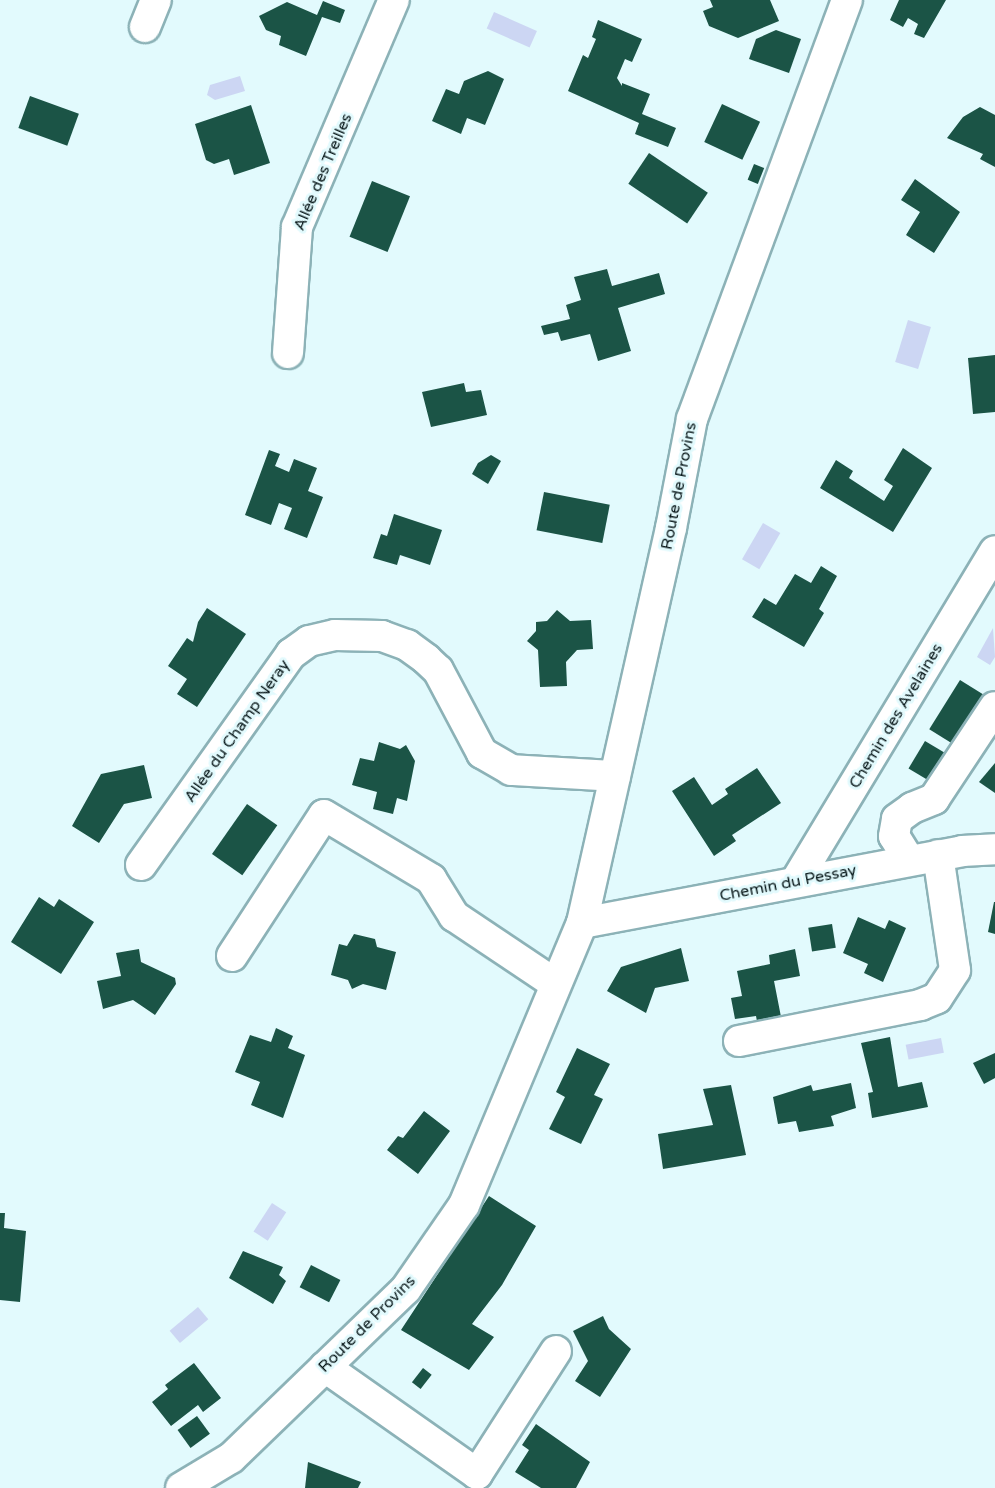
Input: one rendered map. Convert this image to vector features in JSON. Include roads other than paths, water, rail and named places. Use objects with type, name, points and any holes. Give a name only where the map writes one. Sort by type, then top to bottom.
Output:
[{"type":"street","name":"Allée des Treilles","points":[[288,353],[297,228],[394,0]]},
{"type":"street","name":"Route de Provins","points":[[181,1488],[231,1458],[406,1288],[464,1205],[554,983],[582,923],[692,419],[847,0]]},
{"type":"street","name":"Chemin des Avelaines","points":[[796,881],[995,551]]},
{"type":"street","name":"Allée du Champ Neray","points":[[141,865],[291,654],[309,641],[335,635],[382,636],[407,645],[426,659],[438,670],[482,753],[511,770],[615,776]]},
{"type":"street","points":[[909,861],[894,836],[897,819],[940,792],[995,707]]},
{"type":"street","points":[[232,956],[324,815],[431,879],[454,916],[554,983]]},
{"type":"street","name":"Chemin du Pessay","points":[[582,923],[938,855],[995,849]]},
{"type":"street","points":[[739,1041],[920,1005],[937,998],[955,970],[938,855]]},
{"type":"street","points":[[325,1367],[477,1474],[556,1351]]},
{"type":"water","points":[[494,12],[537,31],[530,48],[487,28]]},
{"type":"water","points":[[240,76],[245,91],[215,100],[207,95],[210,85]]},
{"type":"water","points":[[908,320],[931,327],[918,369],[895,362]]},
{"type":"water","points":[[763,523],[780,533],[759,569],[742,559]]},
{"type":"water","points":[[993,628],[995,657],[990,665],[977,657]]},
{"type":"water","points":[[941,1038],[944,1053],[909,1060],[906,1045]]},
{"type":"water","points":[[272,1203],[286,1212],[268,1241],[253,1232]]},
{"type":"water","points":[[198,1307],[208,1319],[180,1343],[170,1331]]}]
